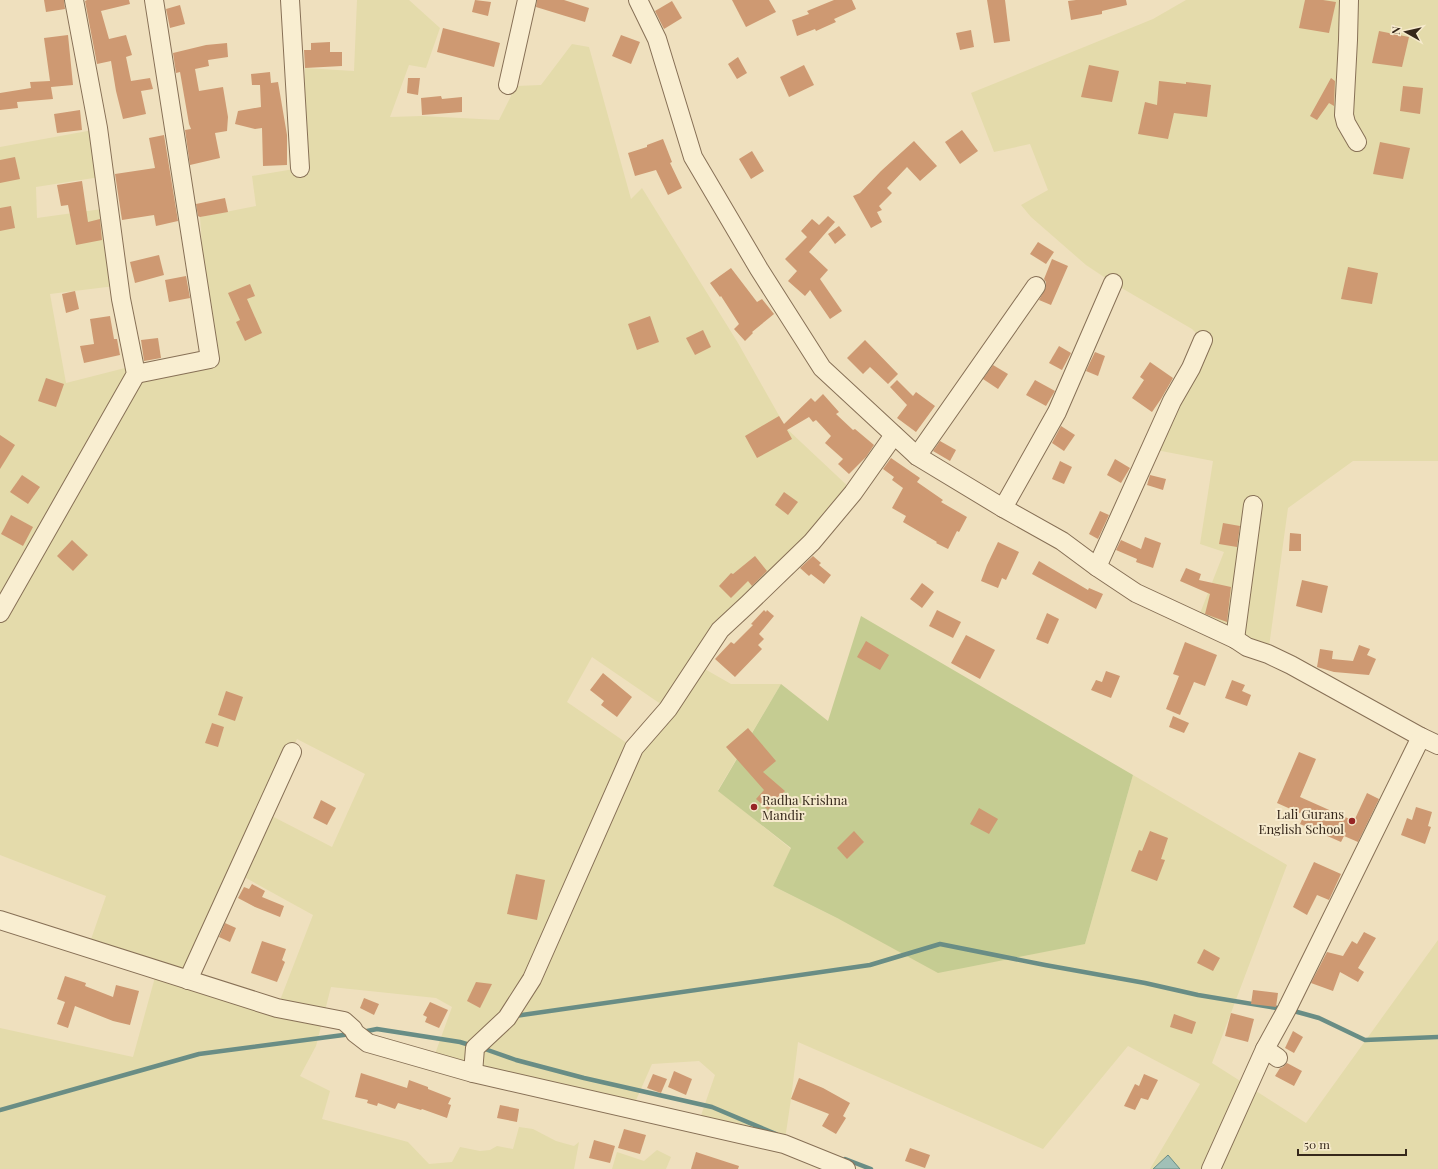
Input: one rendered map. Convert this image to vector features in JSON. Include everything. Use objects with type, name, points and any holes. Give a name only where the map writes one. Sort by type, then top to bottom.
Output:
[{"type":"street","points":[[0,613],[136,374],[121,299],[98,128],[74,0]]},
{"type":"street","points":[[136,374],[210,359],[154,0]]},
{"type":"street","points":[[290,0],[300,168]]},
{"type":"street","points":[[508,85],[527,0]]},
{"type":"street","points":[[638,0],[656,38],[693,157],[759,269],[822,368],[917,456],[1003,508],[1062,541],[1136,593],[1235,639],[1248,647],[1268,654],[1291,665],[1438,745]]},
{"type":"street","points":[[1349,0],[1344,115],[1346,123],[1357,142]]},
{"type":"street","points":[[1003,508],[1057,412],[1113,283]]},
{"type":"street","points":[[917,456],[1036,286]]},
{"type":"street","points":[[1097,567],[1172,401],[1191,368],[1203,340]]},
{"type":"street","points":[[473,1073],[475,1048],[507,1018],[532,979],[634,748],[668,709],[696,664],[720,630],[812,542],[853,493],[894,435]]},
{"type":"street","points":[[1235,639],[1253,505]]},
{"type":"street","points":[[1211,1169],[1271,1054],[1287,1009],[1421,737]]},
{"type":"street","points":[[188,980],[292,752]]},
{"type":"street","points":[[0,920],[277,1008],[344,1021],[355,1034],[368,1043],[473,1073],[784,1144],[846,1169]]},
{"type":"shaded area","points":[[357,0],[409,0],[440,28],[426,68],[409,65],[390,117],[422,116],[499,120],[516,86],[541,85],[572,44],[589,47],[631,199],[642,188],[738,343],[786,428],[852,490],[696,664],[731,684],[781,684],[718,790],[791,849],[773,886],[839,919],[1085,944],[1133,775],[1287,865],[1212,1063],[1306,1123],[1438,940],[1438,1169],[1150,1169],[1200,1084],[1128,1046],[1043,1149],[798,1042],[783,1153],[697,1127],[715,1075],[699,1061],[652,1064],[633,1107],[435,1054],[452,1007],[436,998],[331,987],[316,1046],[300,1076],[330,1091],[322,1119],[408,1142],[429,1164],[452,1162],[460,1147],[480,1151],[490,1150],[497,1146],[513,1149],[519,1127],[533,1129],[556,1141],[574,1146],[579,1142],[574,1169],[0,1169],[0,1028],[133,1057],[157,970],[88,948],[106,896],[0,855],[0,613],[136,374],[210,359],[200,217],[256,206],[252,176],[300,168],[305,68],[354,71]],"holes":[[[592,657],[668,709],[634,748],[567,702]],[[297,739],[365,774],[332,847],[264,812]],[[237,873],[313,915],[277,1008],[188,980]]]},
{"type":"shaded area","points":[[1186,0],[1438,0],[1438,461],[1353,461],[1288,508],[1268,654],[1197,621],[1224,552],[1200,544],[1213,461],[1151,449],[1203,340],[1192,329],[1113,283],[1086,265],[1031,217],[1021,205],[1048,190],[1030,144],[994,152],[971,93],[1153,19]]},
{"type":"shaded area","points":[[93,130],[100,177],[36,187],[37,218],[102,209],[115,286],[50,294],[66,383],[129,367],[0,608],[0,147]]},
{"type":"shaded area","points":[[657,1150],[671,1157],[666,1169],[612,1169],[617,1152],[644,1161]]},
{"type":"green space","points":[[861,616],[1133,775],[1085,944],[938,973],[839,919],[773,886],[791,848],[718,791],[781,684],[828,721]]},
{"type":"water","points":[[1168,1155],[1180,1169],[1153,1169]]},
{"type":"building","points":[[44,0],[64,0],[65,9],[46,12]]},
{"type":"building","points":[[129,0],[130,4],[101,11],[109,39],[126,35],[132,55],[126,57],[131,81],[150,78],[153,89],[141,91],[146,114],[123,119],[111,61],[97,64],[85,1]]},
{"type":"building","points":[[475,0],[491,2],[488,16],[472,12]]},
{"type":"building","points":[[537,0],[564,0],[589,8],[585,22],[536,7]]},
{"type":"building","points":[[732,0],[769,0],[776,12],[746,27]]},
{"type":"building","points":[[834,0],[852,0],[856,9],[834,19],[836,22],[816,31],[815,29],[797,36],[792,20],[809,14],[807,11]]},
{"type":"building","points":[[987,0],[1005,0],[1010,41],[994,43]]},
{"type":"building","points":[[1126,0],[1127,5],[1102,11],[1102,14],[1071,20],[1068,1]]},
{"type":"building","points":[[1305,0],[1336,2],[1329,33],[1299,28]]},
{"type":"building","points":[[672,1],[682,18],[664,29],[655,11]]},
{"type":"building","points":[[180,5],[185,24],[170,28],[166,9]]},
{"type":"building","points":[[443,28],[500,43],[494,67],[437,52]]},
{"type":"building","points":[[971,30],[974,47],[960,50],[956,33]]},
{"type":"building","points":[[1379,31],[1409,37],[1402,67],[1372,63]]},
{"type":"building","points":[[68,35],[73,85],[51,87],[53,99],[17,102],[18,108],[0,110],[0,93],[31,88],[30,82],[50,81],[44,38]]},
{"type":"building","points":[[621,35],[640,42],[631,64],[612,56]]},
{"type":"building","points":[[330,42],[330,52],[342,52],[342,66],[305,68],[304,50],[311,50],[311,43]]},
{"type":"building","points":[[227,43],[228,57],[208,60],[209,66],[195,69],[199,91],[223,87],[228,117],[227,131],[215,133],[220,158],[190,165],[185,130],[191,129],[180,72],[176,73],[173,53],[206,45]]},
{"type":"building","points":[[738,57],[747,73],[737,79],[728,64]]},
{"type":"building","points":[[804,65],[814,85],[789,97],[780,77]]},
{"type":"building","points":[[1089,65],[1119,71],[1112,102],[1081,97]]},
{"type":"building","points":[[270,72],[271,83],[278,82],[287,135],[287,165],[263,166],[262,128],[255,129],[235,124],[238,111],[261,107],[260,85],[252,85],[251,74]]},
{"type":"building","points":[[408,78],[420,78],[418,95],[407,93]]},
{"type":"building","points":[[1331,78],[1335,81],[1334,106],[1329,103],[1317,120],[1310,116]]},
{"type":"building","points":[[1159,81],[1211,85],[1207,117],[1174,113],[1168,139],[1138,134],[1145,102],[1157,105]]},
{"type":"building","points":[[1403,86],[1423,88],[1420,114],[1400,111]]},
{"type":"building","points":[[441,96],[442,99],[462,97],[462,112],[422,115],[421,98]]},
{"type":"building","points":[[80,110],[82,130],[57,133],[54,114]]},
{"type":"building","points":[[962,130],[978,151],[960,164],[945,142]]},
{"type":"building","points":[[164,135],[178,221],[156,226],[154,215],[122,220],[115,174],[155,168],[149,138]]},
{"type":"building","points":[[663,139],[672,162],[670,163],[682,188],[668,195],[656,170],[635,176],[628,153],[647,147],[647,145]]},
{"type":"building","points":[[914,141],[937,166],[920,181],[907,167],[887,188],[892,193],[879,206],[882,210],[877,212],[882,222],[871,228],[853,196],[860,193],[881,171]]},
{"type":"building","points":[[1380,142],[1410,148],[1403,179],[1373,174]]},
{"type":"building","points":[[752,151],[764,171],[751,179],[739,159]]},
{"type":"building","points":[[15,157],[20,179],[0,183],[0,160]]},
{"type":"building","points":[[82,181],[88,222],[100,219],[102,240],[76,245],[68,205],[61,206],[57,185]]},
{"type":"building","points":[[225,198],[228,212],[200,217],[198,216],[196,204]]},
{"type":"building","points":[[11,206],[15,228],[0,231],[0,208]]},
{"type":"building","points":[[828,216],[835,222],[809,252],[828,270],[820,279],[842,311],[830,319],[810,290],[805,296],[788,281],[797,271],[785,259],[807,237],[801,231],[812,219],[819,225]]},
{"type":"building","points":[[839,226],[846,235],[835,244],[828,234]]},
{"type":"building","points":[[1038,242],[1054,252],[1046,264],[1030,254]]},
{"type":"building","points":[[159,255],[164,275],[135,283],[130,262]]},
{"type":"building","points":[[1052,259],[1068,266],[1051,305],[1039,300],[1046,287],[1046,282],[1044,279]]},
{"type":"building","points":[[1348,267],[1378,273],[1372,304],[1341,299]]},
{"type":"building","points":[[731,268],[757,302],[762,299],[774,314],[752,332],[753,333],[745,341],[734,329],[739,324],[721,296],[720,297],[710,283]]},
{"type":"building","points":[[186,276],[190,298],[169,302],[165,280]]},
{"type":"building","points":[[250,284],[255,296],[247,299],[262,333],[245,341],[236,322],[240,320],[228,293]]},
{"type":"building","points":[[75,291],[79,309],[66,313],[62,294]]},
{"type":"building","points":[[110,316],[114,339],[117,339],[120,355],[84,363],[80,346],[94,344],[90,319]]},
{"type":"building","points":[[650,316],[659,342],[637,350],[628,324]]},
{"type":"building","points":[[703,330],[711,347],[695,355],[686,338]]},
{"type":"building","points":[[158,338],[161,358],[144,361],[141,340]]},
{"type":"building","points":[[865,340],[898,374],[888,384],[870,367],[863,374],[847,358]]},
{"type":"building","points":[[1059,346],[1071,353],[1062,370],[1049,363]]},
{"type":"building","points":[[1095,352],[1105,356],[1098,376],[1086,371]]},
{"type":"building","points":[[1150,362],[1173,378],[1152,412],[1132,398],[1144,380],[1140,377]]},
{"type":"building","points":[[993,365],[1008,374],[998,389],[983,379]]},
{"type":"building","points":[[46,378],[64,384],[56,407],[38,401]]},
{"type":"building","points":[[897,380],[913,396],[916,392],[935,406],[916,432],[897,418],[907,405],[890,387]]},
{"type":"building","points":[[1035,380],[1055,391],[1046,406],[1026,395]]},
{"type":"building","points":[[823,394],[839,412],[836,414],[853,430],[855,429],[874,445],[866,457],[849,474],[838,464],[843,459],[825,443],[831,436],[816,420],[813,422],[809,417],[787,430],[792,439],[757,458],[745,436],[779,416],[784,424],[811,398],[815,402]]},
{"type":"building","points":[[1061,426],[1075,435],[1064,451],[1052,443]]},
{"type":"building","points":[[0,435],[15,445],[0,469]]},
{"type":"building","points":[[940,441],[956,450],[950,461],[933,451]]},
{"type":"building","points":[[891,458],[920,478],[917,482],[943,500],[941,502],[967,517],[959,532],[957,531],[948,549],[903,522],[906,516],[892,508],[903,488],[892,480],[894,477],[883,469]]},
{"type":"building","points":[[1115,459],[1130,468],[1121,483],[1107,475]]},
{"type":"building","points":[[1060,461],[1072,467],[1064,484],[1052,479]]},
{"type":"building","points":[[22,475],[40,487],[28,504],[10,492]]},
{"type":"building","points":[[1150,475],[1166,479],[1163,490],[1147,485]]},
{"type":"building","points":[[784,492],[798,502],[788,515],[775,505]]},
{"type":"building","points":[[1100,511],[1109,515],[1098,539],[1089,534]]},
{"type":"building","points":[[11,515],[33,527],[23,546],[1,534]]},
{"type":"building","points":[[1223,523],[1240,526],[1237,547],[1219,544]]},
{"type":"building","points":[[1290,533],[1301,534],[1301,551],[1289,551]]},
{"type":"building","points":[[1145,537],[1161,543],[1153,568],[1136,562],[1137,559],[1116,550],[1121,540],[1141,549]]},
{"type":"building","points":[[72,540],[88,555],[73,571],[57,556]]},
{"type":"building","points":[[998,542],[1019,552],[1006,580],[1002,578],[998,588],[981,581]]},
{"type":"building","points":[[755,556],[767,571],[752,586],[748,581],[731,598],[719,586],[731,573],[733,574]]},
{"type":"building","points":[[813,556],[821,563],[819,565],[831,575],[824,584],[811,574],[809,576],[800,568]]},
{"type":"building","points":[[1039,561],[1088,590],[1089,588],[1103,594],[1096,609],[1032,574]]},
{"type":"building","points":[[1186,568],[1201,574],[1199,580],[1231,587],[1227,622],[1205,614],[1210,594],[1180,581]]},
{"type":"building","points":[[1302,580],[1328,586],[1322,613],[1296,606]]},
{"type":"building","points":[[922,583],[934,592],[922,608],[910,599]]},
{"type":"building","points":[[764,610],[766,612],[767,610],[774,616],[759,634],[764,639],[758,645],[762,649],[735,677],[715,659],[731,642],[734,644],[753,625],[751,624]]},
{"type":"building","points":[[937,610],[961,622],[953,638],[929,626]]},
{"type":"building","points":[[1047,613],[1059,619],[1048,644],[1036,639]]},
{"type":"building","points":[[966,635],[995,650],[980,679],[951,663]]},
{"type":"building","points":[[866,641],[889,655],[880,670],[857,657]]},
{"type":"building","points":[[1185,642],[1217,655],[1205,686],[1194,682],[1180,715],[1166,709],[1179,676],[1173,674]]},
{"type":"building","points":[[1359,645],[1370,649],[1367,655],[1376,659],[1369,675],[1334,672],[1317,667],[1320,649],[1333,651],[1332,659],[1353,661]]},
{"type":"building","points":[[1106,671],[1120,676],[1111,698],[1091,690],[1096,680],[1102,682]]},
{"type":"building","points":[[603,673],[632,697],[617,717],[601,705],[604,701],[590,690]]},
{"type":"building","points":[[1232,680],[1245,685],[1242,691],[1251,695],[1247,706],[1225,698]]},
{"type":"building","points":[[226,691],[243,697],[235,721],[218,715]]},
{"type":"building","points":[[1173,716],[1189,723],[1184,733],[1169,727]]},
{"type":"building","points":[[212,723],[224,727],[218,747],[205,743]]},
{"type":"building","points":[[748,728],[776,761],[763,772],[785,791],[768,810],[756,799],[764,790],[726,747]]},
{"type":"building","points":[[1299,752],[1316,759],[1300,797],[1354,821],[1367,793],[1379,799],[1358,842],[1344,836],[1341,842],[1300,824],[1304,815],[1277,803]]},
{"type":"building","points":[[321,800],[336,808],[327,825],[313,818]]},
{"type":"building","points":[[1416,807],[1432,812],[1428,826],[1431,827],[1425,844],[1401,835],[1407,818],[1412,820]]},
{"type":"building","points":[[979,808],[998,819],[989,834],[970,824]]},
{"type":"building","points":[[854,831],[864,842],[847,859],[837,848]]},
{"type":"building","points":[[1150,831],[1168,838],[1161,859],[1165,860],[1157,881],[1131,871],[1139,850],[1142,851]]},
{"type":"building","points":[[1314,862],[1341,874],[1329,900],[1317,895],[1307,915],[1293,907]]},
{"type":"building","points":[[516,874],[545,880],[537,920],[507,914]]},
{"type":"building","points":[[252,884],[265,891],[262,897],[284,906],[280,917],[238,898],[244,887],[249,889]]},
{"type":"building","points":[[225,923],[236,928],[230,942],[219,937]]},
{"type":"building","points":[[1364,932],[1376,938],[1358,968],[1364,972],[1358,982],[1340,972],[1333,991],[1311,983],[1327,952],[1343,956],[1352,941],[1357,944]]},
{"type":"building","points":[[262,941],[286,949],[282,960],[285,962],[277,982],[251,973]]},
{"type":"building","points":[[1204,949],[1220,958],[1213,971],[1197,963]]},
{"type":"building","points":[[65,976],[86,983],[85,986],[113,997],[116,985],[139,991],[130,1025],[113,1021],[75,1006],[68,1028],[57,1024],[65,1002],[57,999]]},
{"type":"building","points":[[476,982],[492,984],[480,1008],[467,1001]]},
{"type":"building","points":[[1253,990],[1278,993],[1276,1007],[1251,1004]]},
{"type":"building","points":[[364,998],[379,1004],[374,1015],[360,1008]]},
{"type":"building","points":[[430,1002],[448,1010],[439,1028],[425,1022],[427,1017],[423,1015]]},
{"type":"building","points":[[1231,1013],[1254,1019],[1248,1042],[1225,1036]]},
{"type":"building","points":[[1174,1014],[1196,1022],[1192,1034],[1170,1027]]},
{"type":"building","points":[[1293,1031],[1303,1037],[1294,1053],[1285,1048]]},
{"type":"building","points":[[1287,1063],[1302,1071],[1294,1086],[1275,1076],[1280,1068]]},
{"type":"building","points":[[674,1071],[692,1079],[686,1095],[668,1087]]},
{"type":"building","points":[[361,1073],[407,1088],[409,1080],[451,1098],[448,1104],[451,1105],[447,1118],[422,1109],[421,1110],[398,1103],[395,1109],[378,1103],[377,1106],[367,1103],[368,1100],[355,1097]]},
{"type":"building","points":[[653,1074],[667,1079],[661,1093],[647,1088]]},
{"type":"building","points":[[1144,1074],[1158,1080],[1148,1100],[1141,1098],[1135,1110],[1124,1106],[1135,1084],[1139,1086]]},
{"type":"building","points":[[799,1078],[823,1088],[850,1103],[843,1116],[846,1118],[836,1134],[822,1126],[829,1114],[791,1099]]},
{"type":"building","points":[[500,1105],[519,1109],[517,1122],[497,1118]]},
{"type":"building","points":[[624,1129],[646,1135],[640,1154],[618,1148]]},
{"type":"building","points":[[594,1140],[615,1146],[610,1163],[589,1158]]},
{"type":"building","points":[[910,1148],[930,1155],[925,1168],[905,1161]]},
{"type":"building","points":[[696,1152],[739,1166],[738,1169],[691,1169]]},
{"type":"waterway","points":[[515,1016],[870,965],[940,944],[1145,983],[1198,995],[1283,1009]]},
{"type":"waterway","points":[[1290,1010],[1319,1018],[1365,1040],[1438,1037]]},
{"type":"waterway","points":[[362,1032],[377,1029],[460,1042],[473,1046]]},
{"type":"waterway","points":[[0,1110],[199,1054],[351,1034]]},
{"type":"waterway","points":[[482,1048],[516,1060],[584,1078],[712,1107],[776,1134]]},
{"type":"waterway","points":[[845,1159],[871,1169]]},
{"type":"place","name":"Radha Krishna Mandir","points":[[754,807]]},
{"type":"place","name":"Lali Gurans English School","points":[[1352,821]]}]
